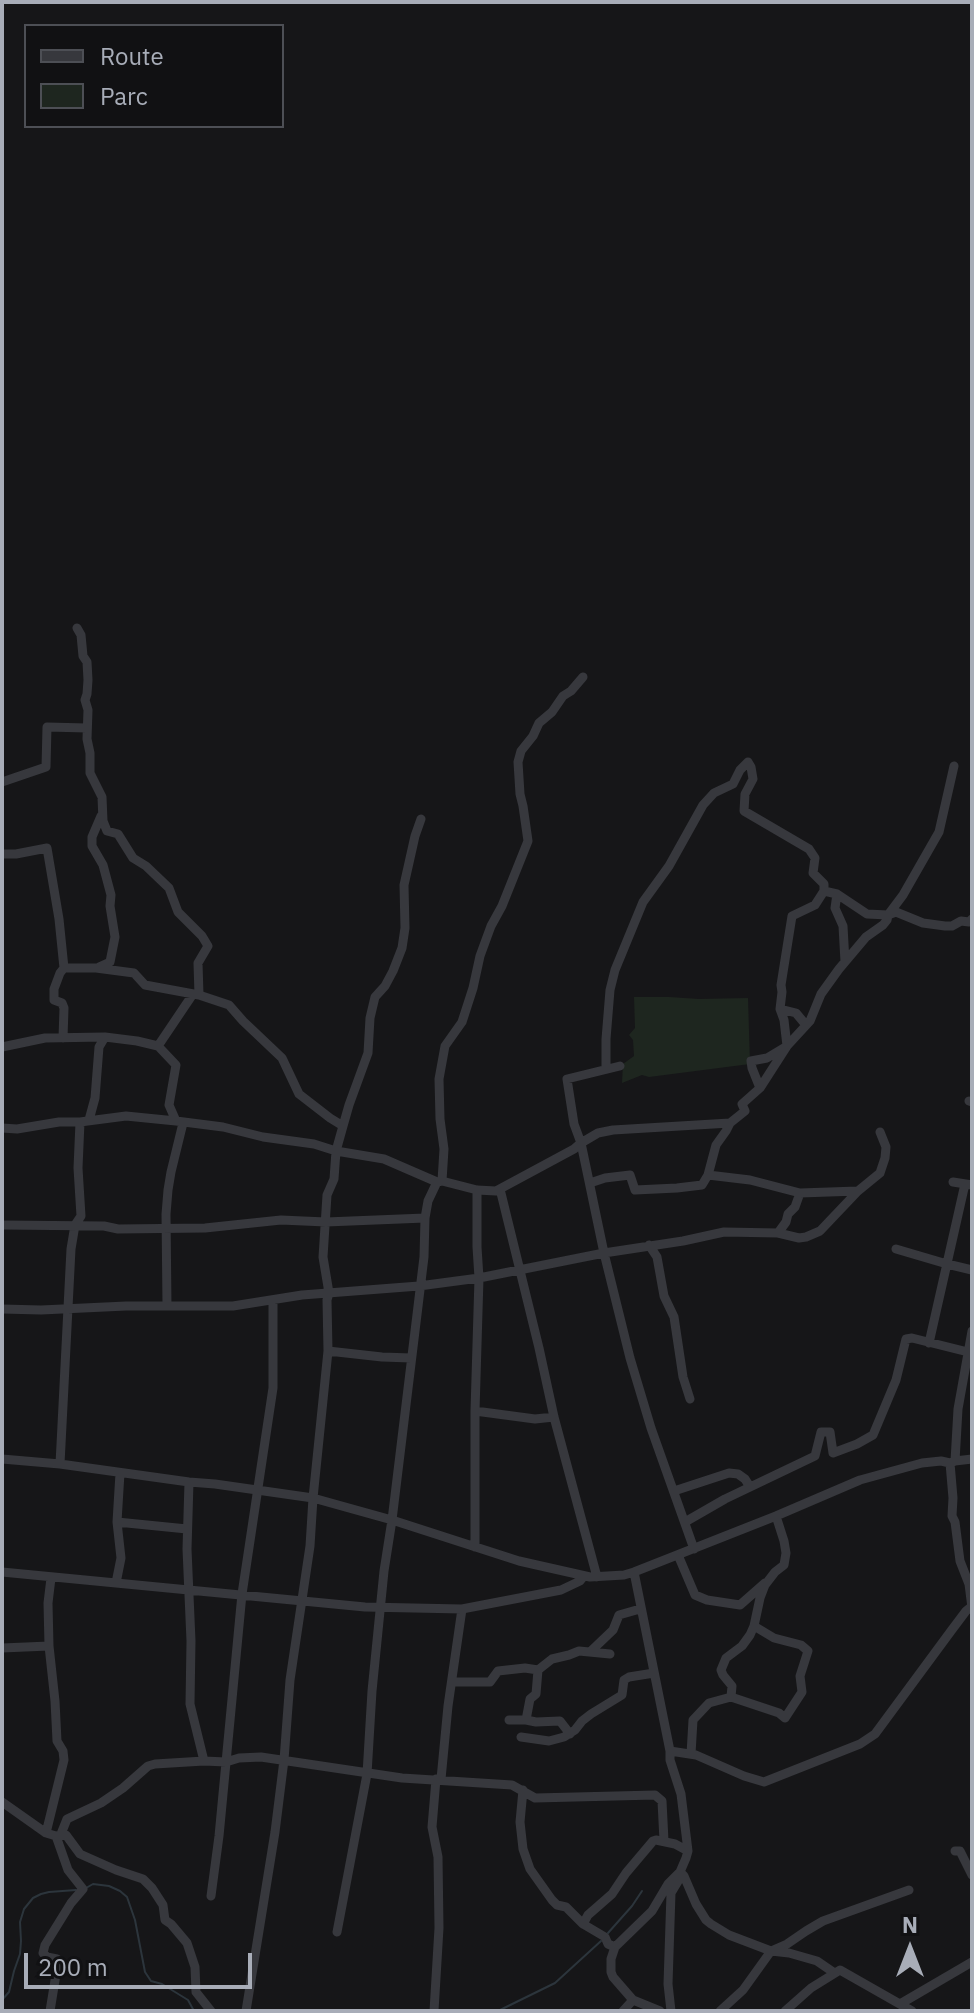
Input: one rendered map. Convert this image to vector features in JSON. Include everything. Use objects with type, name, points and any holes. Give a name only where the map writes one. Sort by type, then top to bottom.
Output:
[{"type":"street","points":[[77,628],[87,662],[85,700],[90,773],[102,797],[107,831],[118,834],[133,858],[169,888],[178,912],[208,946],[198,963],[196,995],[158,1046]]},
{"type":"street","points":[[337,1932],[367,1774],[384,1571],[424,1257],[425,1218],[428,1201],[440,1182],[444,1149],[439,1079],[445,1046],[462,1022],[480,956],[528,841],[520,794],[518,762],[521,751],[539,723],[583,677]]},
{"type":"street","points":[[2,782],[46,767],[47,727],[87,728]]},
{"type":"street","points":[[606,1068],[610,990],[643,902],[669,866],[703,805],[714,793],[733,784],[746,763],[750,763],[753,779],[745,794],[744,811],[809,849],[815,858],[813,873],[824,884],[824,891],[815,905],[792,916],[780,1009],[787,1046]]},
{"type":"street","points":[[590,1183],[630,1175],[635,1190],[702,1185],[716,1145],[730,1123],[745,1111],[742,1104],[760,1088],[787,1046],[810,1021],[821,994],[845,962],[866,937],[883,925],[903,895],[936,840],[954,766]]},
{"type":"street","points":[[96,968],[110,962],[115,937],[111,895],[103,865],[92,846],[92,837],[102,813]]},
{"type":"street","points":[[246,2011],[284,1760],[290,1680],[310,1546],[328,1351],[329,1293],[323,1257],[327,1195],[334,1179],[336,1151],[349,1105],[368,1053],[375,997],[385,986],[402,948],[404,885],[421,819]]},
{"type":"street","points":[[2,854],[47,848],[64,968],[54,989],[54,1000],[62,1003],[64,1008],[63,1038]]},
{"type":"street","points":[[824,891],[837,894],[867,914],[901,912],[923,923],[945,926],[972,919]]},
{"type":"street","points":[[837,894],[835,908],[844,930],[845,962]]},
{"type":"street","points":[[64,968],[134,973],[145,985],[229,1005],[282,1058],[299,1094],[343,1126]]},
{"type":"street","points":[[780,1009],[796,1013],[806,1025]]},
{"type":"street","points":[[60,1464],[71,1249],[75,1225],[81,1216],[78,1174],[84,1121],[95,1098],[99,1047],[105,1037]]},
{"type":"street","points":[[2,1047],[45,1038],[105,1037],[158,1046],[176,1065],[169,1105],[179,1122],[166,1229],[167,1306]]},
{"type":"street","points":[[760,1088],[751,1061],[767,1058],[787,1046]]},
{"type":"street","points":[[620,1066],[567,1079],[574,1124],[639,1390],[694,1549]]},
{"type":"street","points":[[2,1128],[17,1129],[128,1116],[223,1127],[384,1159],[440,1182],[477,1190],[500,1189],[598,1133],[730,1123]]},
{"type":"street","points":[[2,1309],[233,1306],[302,1295],[479,1278],[724,1232],[778,1233],[799,1238],[817,1233],[880,1173],[886,1147],[880,1132]]},
{"type":"street","points":[[708,1175],[750,1180],[800,1193],[858,1191]]},
{"type":"street","points":[[929,1343],[969,1185],[953,1182]]},
{"type":"street","points":[[500,1189],[554,1417],[597,1577]]},
{"type":"street","points":[[475,1547],[479,1278],[477,1190]]},
{"type":"street","points":[[778,1233],[800,1193]]},
{"type":"street","points":[[2,1225],[166,1229],[281,1220],[326,1222],[425,1218]]},
{"type":"street","points":[[649,1245],[657,1257],[664,1296],[674,1317],[683,1377],[690,1399]]},
{"type":"street","points":[[896,1249],[972,1270]]},
{"type":"street","points":[[211,1896],[242,1594],[273,1388],[273,1300]]},
{"type":"street","points":[[670,1751],[691,1754],[764,1782],[866,1741],[875,1734],[972,1607],[952,1516],[958,1409],[972,1331]]},
{"type":"street","points":[[685,1522],[725,1499],[815,1456],[821,1432],[830,1432],[833,1453],[873,1435],[896,1380],[904,1342],[909,1338],[970,1353]]},
{"type":"street","points":[[328,1351],[411,1358]]},
{"type":"street","points":[[475,1411],[535,1419],[554,1417]]},
{"type":"street","points":[[2,1459],[313,1498],[519,1561],[597,1577],[634,1572],[860,1480],[922,1463],[972,1459]]},
{"type":"street","points":[[116,1583],[121,1558],[117,1522],[120,1473]]},
{"type":"street","points":[[674,1491],[729,1473],[738,1474],[750,1487]]},
{"type":"street","points":[[189,1482],[187,1590],[190,1598],[190,1704],[204,1761]]},
{"type":"street","points":[[678,1555],[695,1595],[740,1605],[784,1565],[786,1553],[776,1516]]},
{"type":"street","points":[[117,1522],[187,1529]]},
{"type":"street","points":[[2,1572],[382,1608],[462,1609],[561,1590],[584,1576]]},
{"type":"street","points":[[634,1572],[671,1768],[681,1794],[688,1851],[680,1878],[671,1893],[668,1984],[671,2011]]},
{"type":"street","points":[[50,2011],[58,1962],[43,1953],[45,1945],[83,1889],[68,1870],[54,1834],[64,1760],[57,1741],[49,1646],[51,1578]]},
{"type":"street","points":[[731,1697],[732,1686],[721,1670],[726,1658],[742,1646],[754,1626],[760,1598],[768,1580]]},
{"type":"street","points":[[434,2011],[439,1928],[438,1857],[432,1827],[462,1609]]},
{"type":"street","points":[[591,1651],[613,1630],[619,1615],[640,1609]]},
{"type":"street","points":[[691,1754],[693,1720],[709,1703],[731,1697],[779,1713],[785,1718],[802,1692],[799,1682],[808,1651],[801,1645],[774,1638],[754,1626]]},
{"type":"street","points":[[2,1648],[49,1646]]},
{"type":"street","points":[[452,1682],[490,1682],[498,1671],[538,1670],[552,1659],[579,1651],[610,1654]]},
{"type":"street","points":[[526,1720],[530,1699],[536,1694],[538,1670]]},
{"type":"street","points":[[521,1737],[549,1741],[570,1734],[591,1714],[622,1695],[624,1680],[654,1673]]},
{"type":"street","points":[[509,1720],[560,1721],[570,1734]]},
{"type":"street","points":[[54,1834],[67,1819],[112,1796],[148,1766],[226,1762],[254,1757],[367,1774],[512,1785],[535,1798],[655,1795],[662,1801],[664,1841]]},
{"type":"street","points":[[523,1790],[520,1822],[523,1849],[530,1869],[557,1905],[566,1907],[583,1924],[615,1947]]},
{"type":"street","points":[[2,1802],[54,1834],[66,1835],[80,1854],[143,1879],[163,1905],[165,1920],[187,1943],[195,1967],[196,1992],[211,2011]]},
{"type":"street","points":[[583,1924],[588,1915],[612,1894],[650,1844],[656,1840],[664,1841],[688,1851]]},
{"type":"street","points":[[955,1851],[960,1851],[971,1871]]},
{"type":"street","points":[[660,2011],[633,2000],[616,1983],[611,1972],[611,1959],[615,1947],[652,1911],[668,1884],[680,1872]]},
{"type":"street","points":[[680,1872],[706,1920],[729,1935],[771,1951],[817,1961],[833,1972]]},
{"type":"street","points":[[720,2011],[743,1990],[771,1951],[823,1921],[909,1890]]},
{"type":"street","points":[[900,2004],[972,1962]]},
{"type":"street","points":[[787,2010],[811,1988],[840,1970],[912,2011]]},
{"type":"street","points":[[623,2011],[633,2000]]},
{"type":"green space","points":[[634,997],[748,998],[750,1064],[649,1077],[642,1075],[622,1083],[623,1064],[634,1056],[633,1040],[629,1035],[635,1028]]},
{"type":"waterway","points":[[86,1888],[93,1884],[109,1886],[127,1897],[135,1920],[145,1972],[151,1981],[188,2000],[194,2011]]},
{"type":"waterway","points":[[2,2000],[9,1992],[20,1954],[20,1922],[24,1909],[41,1894],[76,1890]]},
{"type":"waterway","points":[[608,1933],[642,1891]]},
{"type":"waterway","points":[[498,2011],[555,1983],[601,1941]]}]
